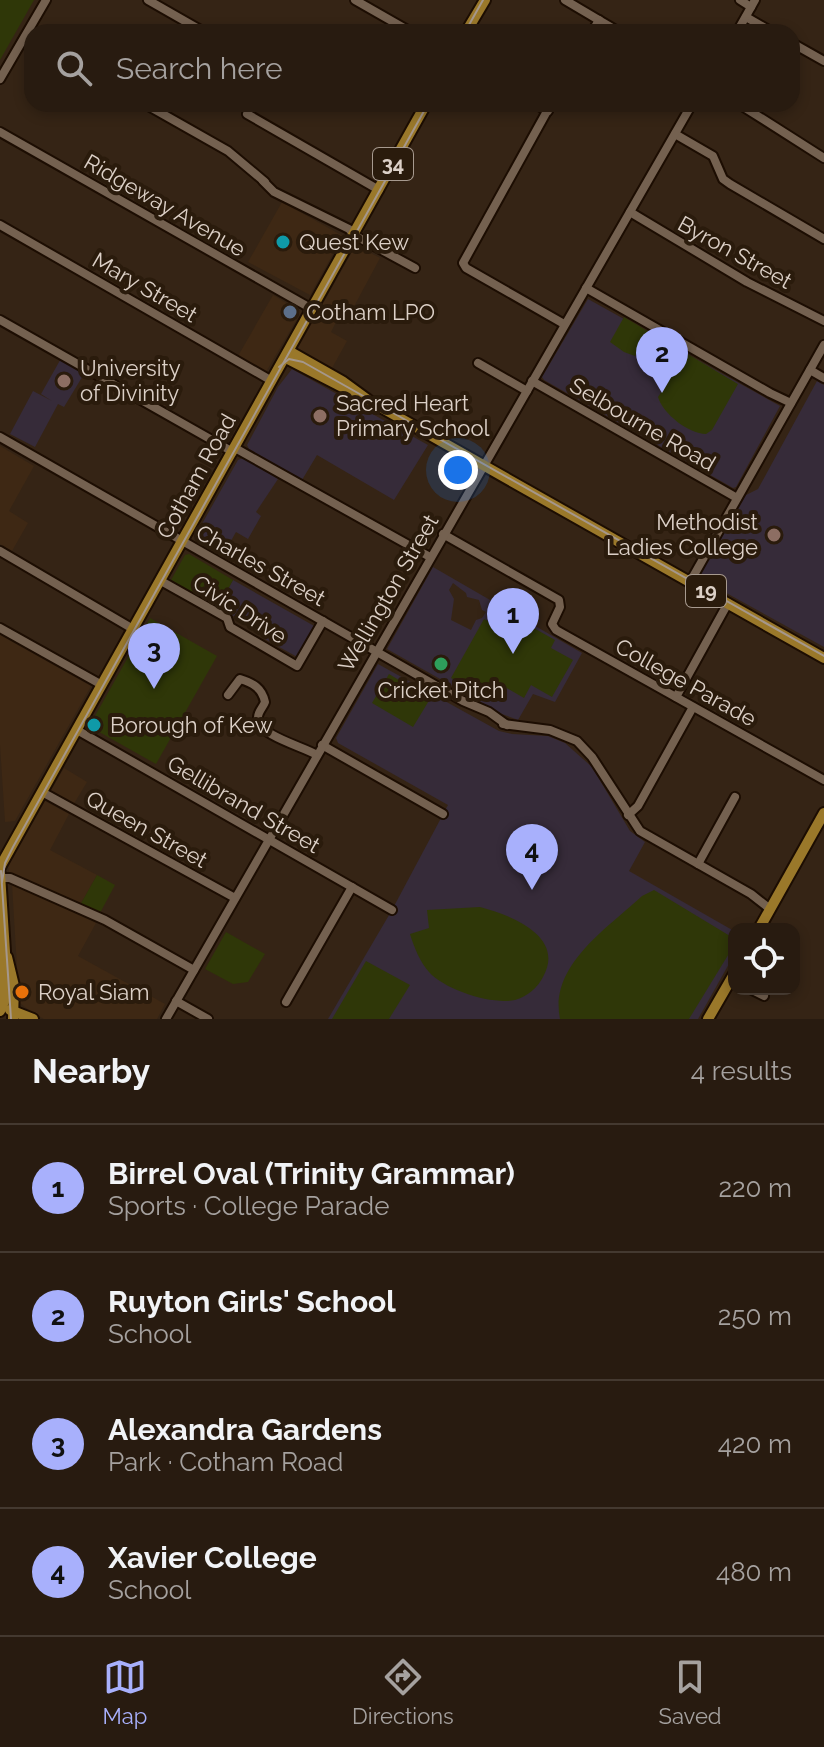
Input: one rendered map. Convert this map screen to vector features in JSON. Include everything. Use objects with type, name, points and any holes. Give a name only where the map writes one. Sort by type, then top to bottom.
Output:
[{"type":"main road","points":[[471,24],[485,0]]},
{"type":"main road","name":"Cotham Road","points":[[0,867],[379,190],[419,112]]},
{"type":"main road","name":"19","points":[[287,354],[342,381],[367,399],[824,658]]},
{"type":"main road","points":[[762,923],[824,813]]},
{"type":"main road","points":[[0,876],[5,952],[13,974],[5,1013],[33,1019]]},
{"type":"main road","points":[[708,1019],[728,985]]},
{"type":"street","points":[[35,24],[46,0]]},
{"type":"street","points":[[148,0],[190,24]]},
{"type":"street","points":[[355,0],[397,24]]},
{"type":"street","points":[[565,0],[606,24]]},
{"type":"street","points":[[740,0],[753,4],[742,24]]},
{"type":"street","points":[[746,17],[758,24]]},
{"type":"street","points":[[597,24],[599,20]]},
{"type":"street","points":[[0,79],[24,45]]},
{"type":"street","points":[[800,48],[824,61]]},
{"type":"street","points":[[159,112],[228,151],[263,181],[291,199],[415,268]]},
{"type":"street","points":[[548,112],[464,264],[564,324]]},
{"type":"street","name":"Wellington Street","points":[[166,1019],[687,112]]},
{"type":"street","points":[[752,112],[824,158]]},
{"type":"street","points":[[247,114],[379,190]]},
{"type":"street","name":"Ridgeway Avenue","points":[[0,132],[312,309]]},
{"type":"street","points":[[675,134],[713,156],[723,179],[730,184],[824,239]]},
{"type":"street","name":"Byron Street","points":[[630,212],[747,282],[824,321]]},
{"type":"street","name":"Mary Street","points":[[0,225],[272,381]]},
{"type":"street","points":[[586,288],[790,405]]},
{"type":"street","points":[[0,320],[429,559]]},
{"type":"street","points":[[690,582],[824,345]]},
{"type":"street","points":[[478,363],[527,391]]},
{"type":"street","points":[[810,370],[824,378]]},
{"type":"street","name":"Selbourne Road","points":[[532,381],[737,498]]},
{"type":"street","name":"Charles Street","points":[[1,437],[463,701],[492,713],[507,725],[550,730],[577,741],[592,757],[640,831],[751,894],[770,909]]},
{"type":"street","name":"College Parade","points":[[443,534],[561,603],[552,621],[555,628],[824,780]]},
{"type":"street","points":[[0,551],[133,629]]},
{"type":"street","name":"Civic Drive","points":[[161,581],[227,618],[230,627],[297,666],[323,621]]},
{"type":"street","points":[[676,697],[728,603]]},
{"type":"street","points":[[0,628],[102,685]]},
{"type":"street","points":[[228,695],[240,679],[250,682],[264,694],[265,702],[258,720],[265,731],[317,755]]},
{"type":"street","points":[[628,815],[638,806],[693,707]]},
{"type":"street","name":"Gellibrand Street","points":[[77,730],[392,910]]},
{"type":"street","points":[[322,745],[443,814]]},
{"type":"street","name":"Queen Street","points":[[42,792],[235,898]]},
{"type":"street","points":[[698,864],[735,797]]},
{"type":"street","points":[[0,876],[105,920],[194,970]]},
{"type":"street","points":[[286,1002],[352,887]]},
{"type":"street","name":"Charles Street","points":[[751,894],[777,897]]},
{"type":"street","points":[[176,1001],[208,1019]]},
{"type":"shaded area","name":"Quest Kew","points":[[282,202],[343,236],[310,295],[248,262]]},
{"type":"shaded area","points":[[356,245],[380,258],[351,312],[343,308],[331,332],[347,341],[331,370],[296,351]]},
{"type":"shaded area","points":[[273,295],[301,312],[266,372],[238,356]]},
{"type":"shaded area","points":[[588,299],[780,406],[736,487],[544,380],[542,377]]},
{"type":"shaded area","points":[[63,355],[87,369],[64,407],[58,404],[35,447],[10,434],[33,391],[52,401],[41,394]]},
{"type":"shaded area","name":"Sacred Heart Primary School","points":[[292,369],[428,445],[394,500],[317,455],[302,480],[249,449],[247,445],[278,387]]},
{"type":"shaded area","name":"Methodist Ladies College","points":[[817,381],[824,385],[824,647],[701,579],[700,575],[746,495],[758,489]]},
{"type":"shaded area","points":[[0,446],[34,466],[9,511],[28,523],[12,551],[0,544]]},
{"type":"shaded area","points":[[243,458],[278,479],[256,512],[261,516],[248,539],[236,532],[223,555],[194,538],[238,460]]},
{"type":"shaded area","points":[[433,567],[582,653],[555,702],[533,694],[518,720],[387,649]],"holes":[[[453,583],[467,597],[479,600],[482,610],[486,612],[476,620],[471,630],[451,620],[454,599],[449,590]]]},
{"type":"shaded area","points":[[233,580],[316,627],[299,658],[218,607]]},
{"type":"shaded area","points":[[0,635],[91,686],[15,821],[5,822],[0,745]]},
{"type":"shaded area","points":[[378,664],[499,731],[548,736],[565,743],[592,767],[630,831],[645,842],[629,871],[728,928],[728,966],[698,1019],[328,1019],[392,910],[448,805],[338,743],[336,738]]},
{"type":"shaded area","points":[[64,768],[87,782],[72,807],[49,794]]},
{"type":"shaded area","points":[[45,801],[69,814],[50,850],[97,875],[80,905],[44,891],[9,872],[8,866]]},
{"type":"shaded area","points":[[12,884],[96,923],[78,956],[165,1004],[157,1019],[44,1019],[19,1002]]},
{"type":"green space","points":[[0,0],[34,0],[0,60]]},
{"type":"green space","points":[[624,317],[649,332],[635,356],[610,342]]},
{"type":"green space","points":[[674,346],[738,384],[712,430],[706,434],[692,431],[678,422],[665,410],[658,397],[664,388],[661,381],[667,370],[664,363]]},
{"type":"green space","points":[[189,554],[233,580],[218,607],[171,580],[185,555]]},
{"type":"green space","points":[[498,608],[555,640],[551,648],[573,660],[552,697],[531,685],[524,698],[496,682],[487,698],[451,678],[484,619],[490,622]]},
{"type":"green space","points":[[150,618],[217,656],[156,764],[92,728],[91,723]]},
{"type":"green space","points":[[389,674],[430,699],[413,727],[372,703]]},
{"type":"green space","points":[[97,875],[115,885],[100,913],[80,905]]},
{"type":"green space","points":[[654,890],[728,935],[728,955],[689,1019],[560,1019],[559,1000],[563,982],[572,965],[598,935],[642,896]]},
{"type":"green space","points":[[480,907],[519,922],[541,939],[547,950],[548,963],[543,977],[532,991],[519,999],[482,998],[446,985],[429,972],[415,949],[410,934],[429,928],[427,910]]},
{"type":"green space","points":[[226,932],[265,954],[248,982],[233,984],[205,969]]},
{"type":"green space","points":[[366,961],[410,985],[389,1019],[332,1019]]},
{"type":"tram line","points":[[470,24],[483,0]]},
{"type":"tram line","points":[[2,882],[5,863],[13,847],[424,112]]},
{"type":"tram line","points":[[279,367],[289,359],[303,362],[824,656]]},
{"type":"tram line","points":[[1,871],[11,1019]]},
{"type":"place","name":"Quest Kew","points":[[283,242]]},
{"type":"place","name":"Cotham LPO","points":[[290,312]]},
{"type":"place","name":"University of Divinity","points":[[64,381]]},
{"type":"place","name":"Ruyton Girls' School","points":[[662,393]]},
{"type":"place","name":"Sacred Heart Primary School","points":[[320,416]]},
{"type":"place","name":"Methodist Ladies College","points":[[774,535]]},
{"type":"place","name":"Birrel Oval (Trinity Grammar)","points":[[513,654]]},
{"type":"place","name":"Cricket Pitch","points":[[441,664]]},
{"type":"place","name":"Alexandra Gardens","points":[[154,689]]},
{"type":"place","name":"Borough of Kew","points":[[94,725]]},
{"type":"place","name":"Xavier College","points":[[532,890]]},
{"type":"place","name":"Royal Siam","points":[[22,992]]}]
